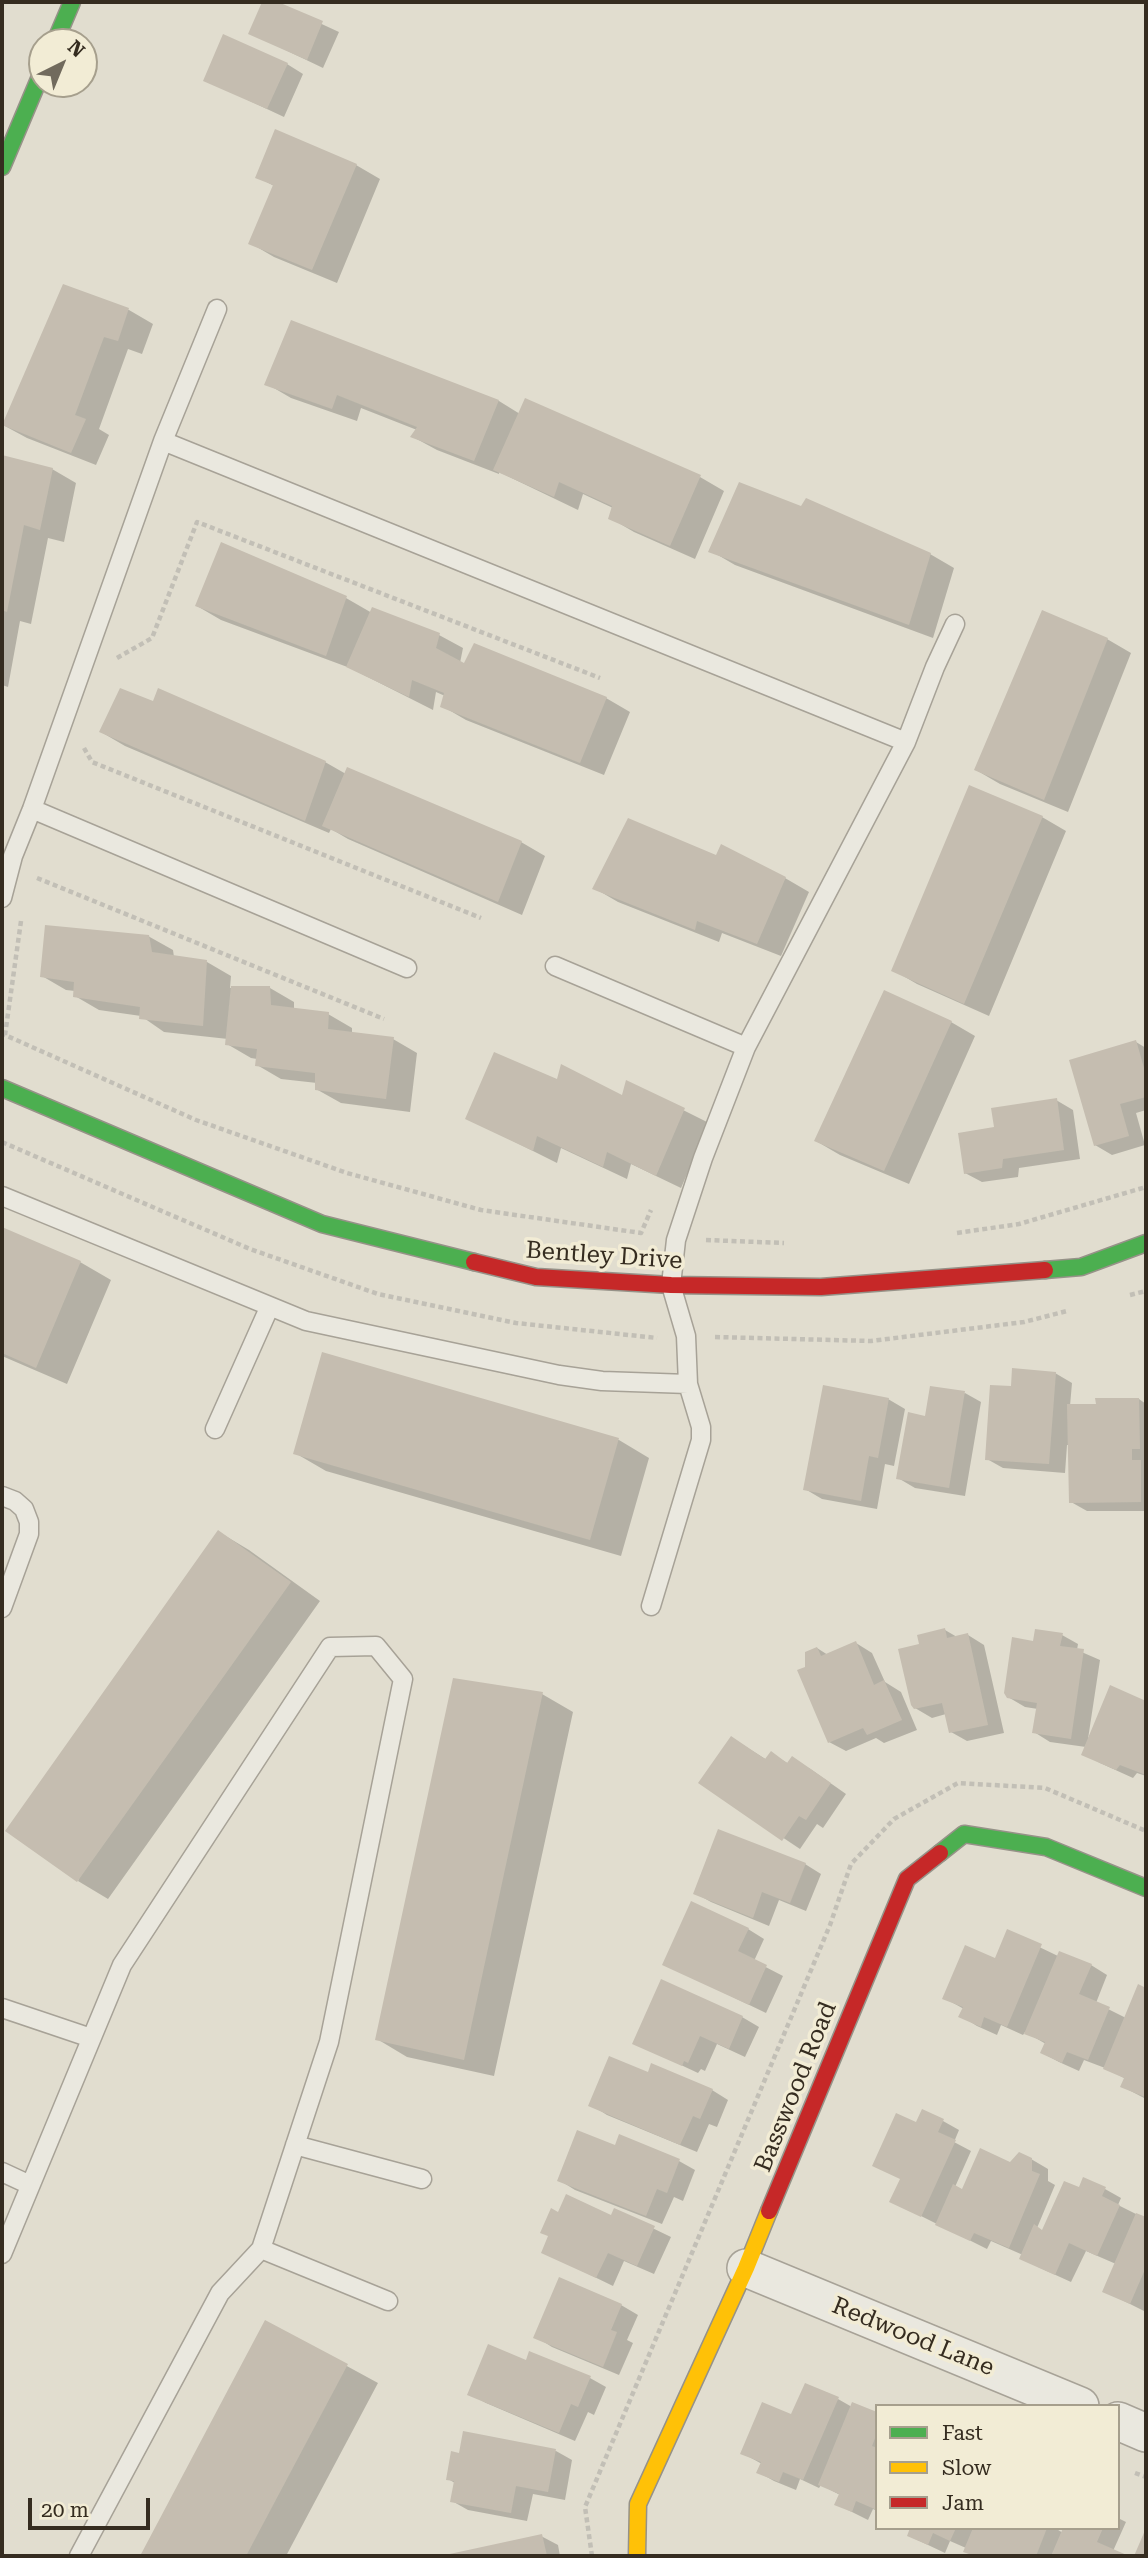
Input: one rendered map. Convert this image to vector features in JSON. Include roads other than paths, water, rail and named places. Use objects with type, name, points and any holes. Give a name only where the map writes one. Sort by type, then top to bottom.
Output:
[{"type":"street","points":[[61,28],[72,2]]},
{"type":"street","points":[[2,167],[31,98]]},
{"type":"street","name":"Bentley Drive","points":[[2,1087],[322,1224],[536,1277],[671,1285],[821,1287],[1081,1267],[1146,1243]]},
{"type":"street","name":"Basswood Road","points":[[637,2556],[638,2504],[746,2268],[907,1879],[964,1834],[1046,1847],[1146,1888]]},
{"type":"street","name":"Redwood Lane","points":[[746,2268],[1075,2404]]},
{"type":"street","points":[[1120,2422],[1146,2433]]},
{"type":"lane","points":[[2,898],[13,856],[163,441],[217,309]]},
{"type":"lane","points":[[163,441],[906,742]]},
{"type":"lane","points":[[651,1606],[701,1440],[701,1427],[688,1384],[686,1336],[671,1285],[676,1240],[703,1158],[746,1047],[906,742],[955,624]]},
{"type":"lane","points":[[32,809],[407,968]]},
{"type":"lane","points":[[555,966],[746,1047]]},
{"type":"lane","points":[[2,1196],[306,1321],[559,1375],[602,1381],[688,1384]]},
{"type":"lane","points":[[215,1429],[269,1308]]},
{"type":"lane","points":[[2,1496],[15,1501],[24,1509],[29,1522],[29,1534],[2,1608]]},
{"type":"lane","points":[[2,2254],[122,1965],[330,1647],[376,1646],[403,1679],[329,2042],[261,2249],[220,2292],[79,2556]]},
{"type":"lane","points":[[2,2008],[91,2038]]},
{"type":"lane","points":[[295,2146],[422,2179]]},
{"type":"lane","points":[[2,2172],[30,2185]]},
{"type":"lane","points":[[261,2249],[388,2301]]}]
